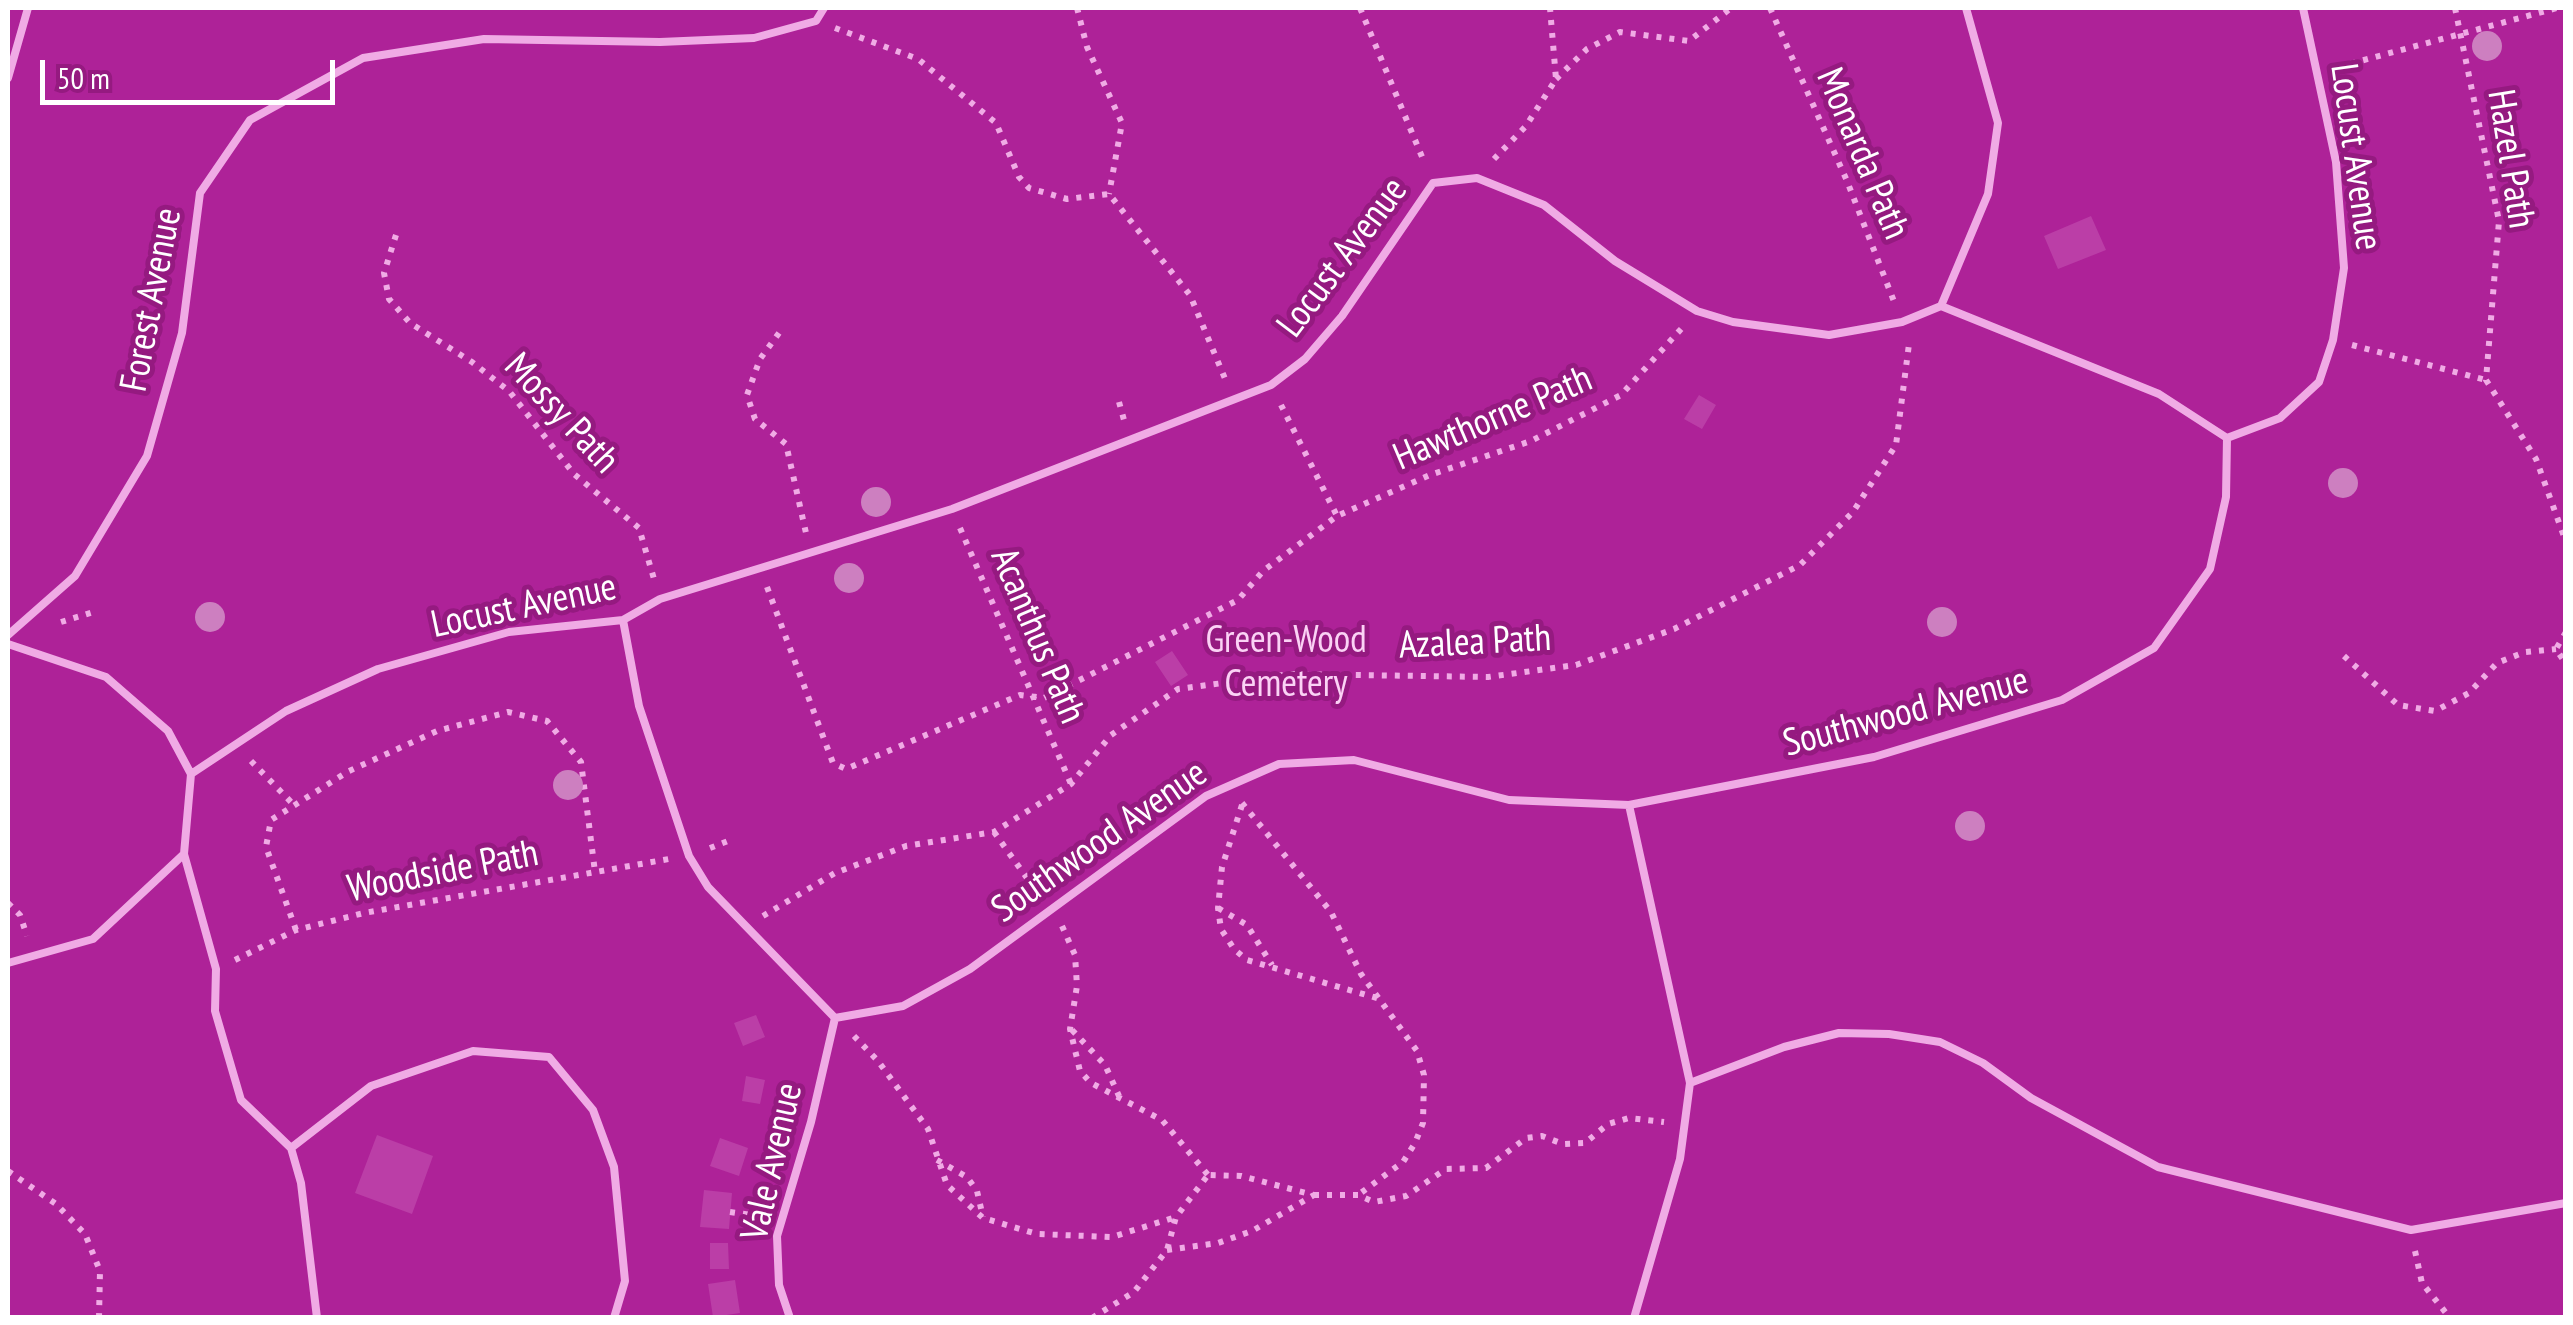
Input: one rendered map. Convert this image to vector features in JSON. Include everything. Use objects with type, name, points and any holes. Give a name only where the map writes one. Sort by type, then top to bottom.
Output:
[{"type":"lane","points":[[8,78],[28,8]]},
{"type":"lane","points":[[816,22],[824,8]]},
{"type":"lane","points":[[1966,8],[1998,123],[1988,194],[1941,306],[2159,394],[2227,438]]},
{"type":"lane","name":"Locust Avenue","points":[[2227,438],[2280,418],[2319,382],[2333,340],[2344,268],[2336,162],[2303,8]]},
{"type":"lane","name":"Forest Avenue","points":[[8,636],[75,576],[147,456],[182,333],[200,194],[250,120],[363,58],[484,39],[660,42],[754,38],[816,22]]},
{"type":"lane","name":"Locust Avenue","points":[[191,774],[286,712],[378,668],[509,632],[623,620],[660,600],[952,509],[1272,385],[1305,359],[1342,316],[1433,183],[1476,178],[1544,204],[1615,262],[1697,311],[1733,322],[1829,335],[1902,322],[1941,306]]},
{"type":"lane","name":"Southwood Avenue","points":[[835,1018],[903,1006],[970,970],[1048,908],[1227,783],[1279,764],[1354,760],[1509,800],[1629,805],[1874,757],[2062,700],[2154,648],[2210,569],[2226,497],[2227,438]]},
{"type":"lane","points":[[623,620],[639,706],[689,856],[708,887],[835,1018]]},
{"type":"lane","points":[[8,644],[106,677],[168,731],[191,774],[184,854],[216,969],[215,1011],[242,1100],[291,1148],[301,1184],[317,1318]]},
{"type":"lane","points":[[1629,805],[1690,1083],[1680,1160],[1634,1318]]},
{"type":"lane","points":[[8,963],[93,939],[184,854]]},
{"type":"lane","name":"Vale Avenue","points":[[790,1318],[779,1285],[777,1236],[811,1122],[835,1018]]},
{"type":"lane","points":[[1690,1083],[1784,1047],[1839,1032],[1889,1034],[1940,1042],[1969,1056],[2031,1098],[2158,1166],[2411,1230],[2566,1203]]},
{"type":"lane","points":[[291,1148],[371,1086],[473,1050],[549,1057],[594,1110],[614,1167],[625,1281],[614,1318]]},
{"type":"path","points":[[1076,8],[1087,47],[1122,123],[1109,194],[1190,295],[1234,400]]},
{"type":"path","points":[[1360,8],[1433,183]]},
{"type":"path","points":[[1550,8],[1556,79]]},
{"type":"path","points":[[1476,178],[1526,126],[1556,79],[1587,49],[1620,32],[1689,41],[1731,8]]},
{"type":"path","name":"Monarda Path","points":[[1770,8],[1848,181],[1902,322]]},
{"type":"path","name":"Hazel Path","points":[[2456,8],[2499,222],[2486,380]]},
{"type":"path","points":[[2317,73],[2556,8]]},
{"type":"path","points":[[816,22],[918,60],[996,123],[1019,177],[1029,188],[1066,199],[1109,194]]},
{"type":"path","name":"Mossy Path","points":[[396,235],[384,272],[389,299],[410,323],[472,362],[509,392],[574,474],[638,528],[660,600]]},
{"type":"path","name":"Hawthorne Path","points":[[759,568],[833,762],[846,768],[1020,695],[1044,698],[1238,600],[1263,572],[1337,516],[1430,475],[1530,441],[1621,395],[1697,311]]},
{"type":"path","name":"Azalea Path","points":[[745,927],[835,873],[906,846],[994,832],[1071,784],[1111,735],[1178,689],[1290,674],[1488,677],[1576,666],[1674,629],[1800,565],[1853,512],[1896,445],[1912,351],[1902,322]]},
{"type":"path","points":[[779,333],[760,359],[746,394],[755,419],[786,444],[811,554]]},
{"type":"path","points":[[2333,340],[2486,380],[2536,460],[2566,542]]},
{"type":"path","points":[[1272,385],[1337,516]]},
{"type":"path","name":"Acanthus Path","points":[[952,509],[1071,784]]},
{"type":"path","points":[[2556,649],[2566,632]]},
{"type":"path","points":[[2344,656],[2398,705],[2436,711],[2469,693],[2497,663],[2526,652],[2556,649]]},
{"type":"path","points":[[2556,649],[2566,664]]},
{"type":"path","points":[[296,930],[266,847],[271,820],[292,803],[436,731],[508,712],[546,721],[582,762],[595,872]]},
{"type":"path","points":[[237,746],[292,803]]},
{"type":"path","points":[[1227,783],[1314,886],[1361,974],[1417,1051],[1426,1097],[1423,1122],[1403,1162],[1358,1195]]},
{"type":"path","points":[[1243,804],[1222,867],[1220,930],[1246,960],[1380,1000]]},
{"type":"path","points":[[994,832],[1048,908],[1075,955],[1077,986],[1070,1029],[1080,1071],[1091,1084],[1162,1120],[1208,1175],[1241,1176],[1314,1194],[1358,1195],[1374,1202],[1406,1196],[1446,1169],[1486,1168],[1526,1138],[1542,1136],[1563,1144],[1585,1144],[1608,1124],[1629,1118],[1685,1125]]},
{"type":"path","name":"Woodside Path","points":[[216,969],[296,930],[364,913],[689,856]]},
{"type":"path","points":[[8,904],[20,915],[34,956]]},
{"type":"path","points":[[1218,908],[1246,925],[1272,966]]},
{"type":"path","points":[[835,1018],[878,1061],[928,1128],[947,1185],[983,1218],[1036,1234],[1112,1237],[1176,1217]]},
{"type":"path","points":[[1070,1029],[1105,1065],[1120,1097]]},
{"type":"path","points":[[937,1160],[967,1177],[977,1191],[983,1218]]},
{"type":"path","points":[[8,1171],[56,1204],[85,1234],[100,1271],[99,1318]]},
{"type":"path","points":[[1092,1318],[1134,1292],[1167,1250],[1176,1217],[1208,1175]]},
{"type":"path","points":[[1167,1250],[1218,1243],[1252,1231],[1314,1194]]},
{"type":"path","points":[[2422,1283],[2450,1318]]},
{"type":"green space","name":"Green-Wood Cemetery","points":[[8,8],[2565,8],[2565,1317],[8,1317]]},
{"type":"building","points":[[2091,216],[2106,250],[2058,269],[2044,236]]},
{"type":"building","points":[[1699,395],[1716,405],[1702,429],[1684,419]]},
{"type":"building","points":[[1172,651],[1188,675],[1171,686],[1155,662]]},
{"type":"building","points":[[756,1015],[765,1037],[743,1046],[734,1023]]},
{"type":"building","points":[[746,1076],[765,1080],[760,1104],[742,1101]]},
{"type":"building","points":[[377,1135],[433,1156],[412,1214],[355,1193]]},
{"type":"building","points":[[720,1138],[748,1148],[739,1176],[710,1166]]},
{"type":"building","points":[[704,1190],[732,1193],[729,1229],[700,1227]]},
{"type":"building","points":[[710,1243],[728,1243],[729,1269],[710,1269]]},
{"type":"building","points":[[735,1280],[740,1313],[713,1317],[708,1284]]}]
